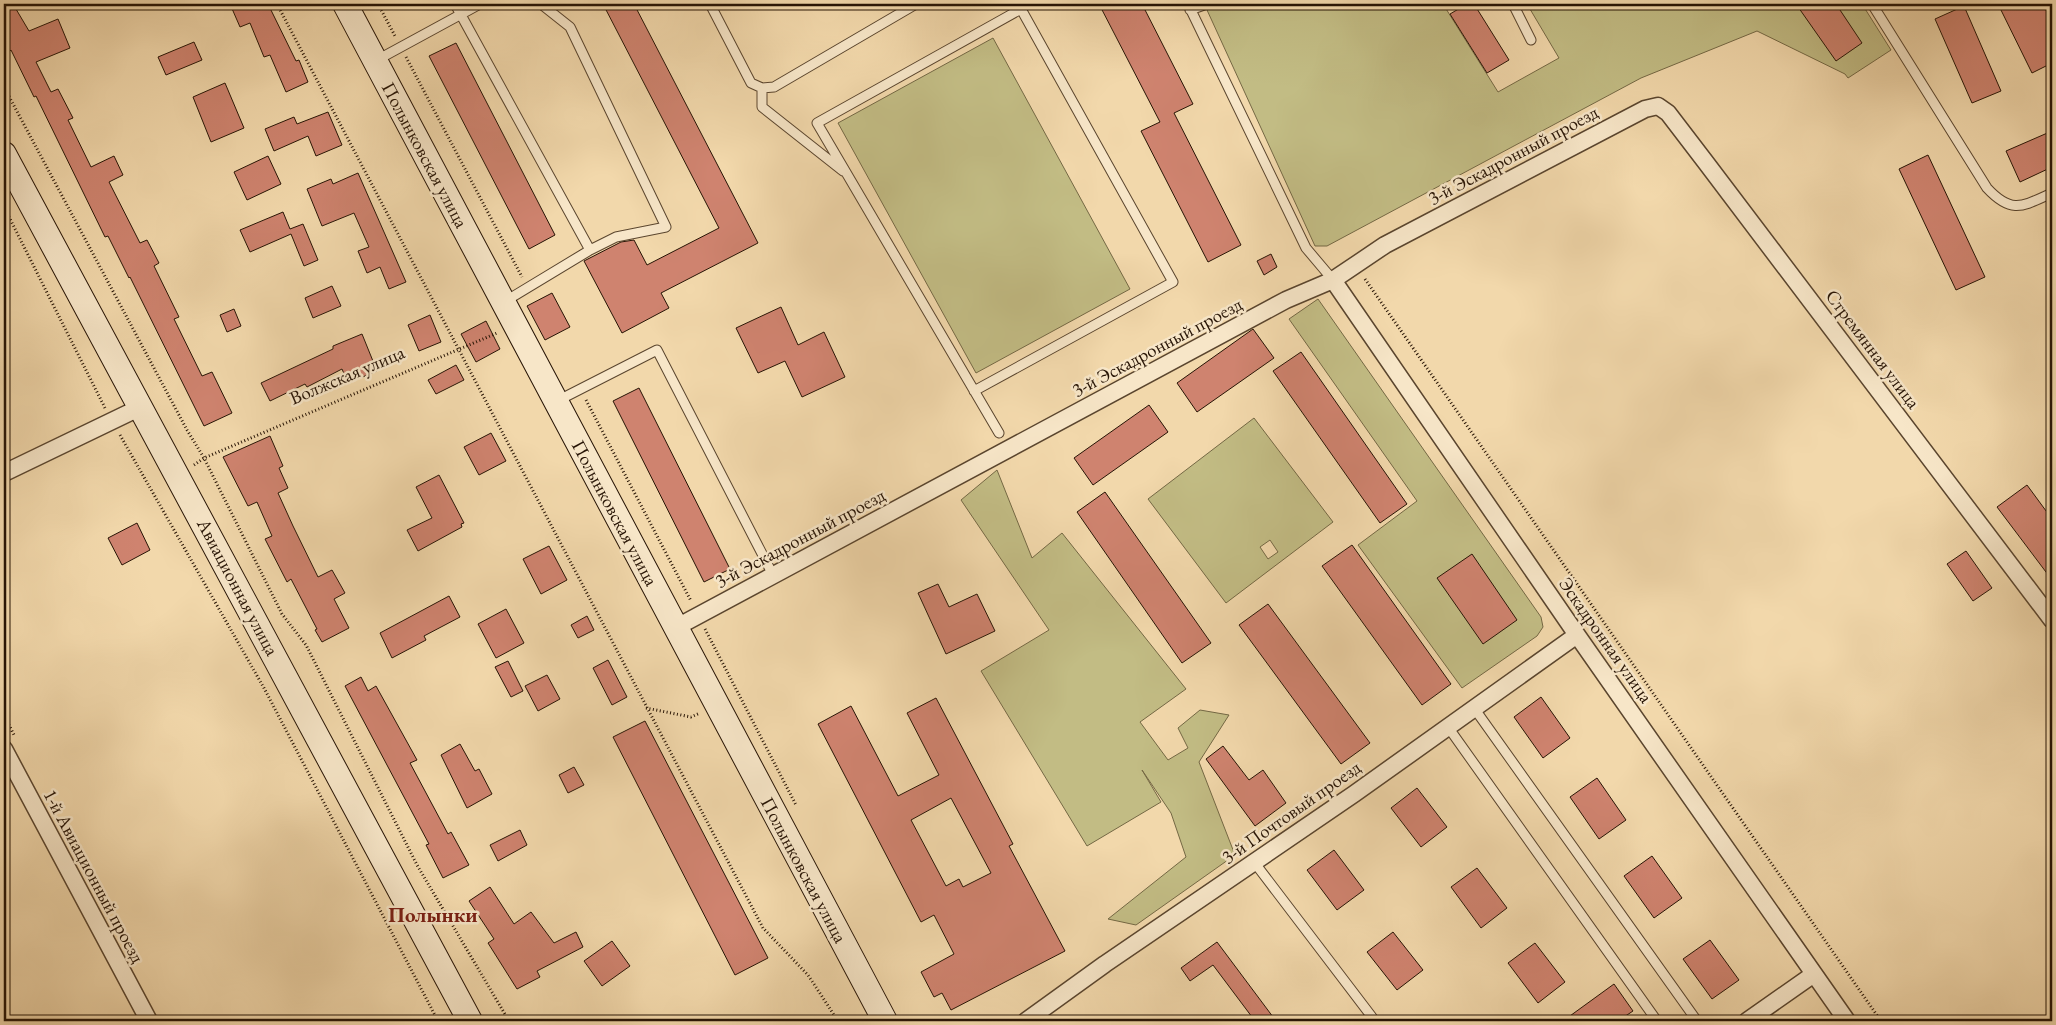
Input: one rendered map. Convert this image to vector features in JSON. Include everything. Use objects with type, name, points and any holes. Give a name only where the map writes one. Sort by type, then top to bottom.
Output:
[{"type":"street","name":"Полынковская улица","points":[[345,4],[885,1021]]},
{"type":"street","name":"3-й Эскадронный проезд","points":[[675,628],[1286,300],[1334,280],[1385,244],[1644,109],[1658,106]]},
{"type":"street","name":"Стремянная улица","points":[[1658,106],[1668,113],[1696,149],[2052,620]]},
{"type":"street","name":"Авиационная улица","points":[[4,154],[470,1021]]},
{"type":"street","name":"Эскадронная улица","points":[[1334,280],[1577,635],[1847,1021]]},
{"type":"street","points":[[4,473],[140,408]]},
{"type":"street","name":"3-й Почтовый проезд","points":[[1026,1021],[1577,635]]},
{"type":"street","name":"1-й Авиационный проезд","points":[[4,749],[149,1021]]},
{"type":"street","points":[[1747,1021],[1814,974]]},
{"type":"lane","points":[[455,4],[590,250]]},
{"type":"lane","points":[[375,62],[480,4]]},
{"type":"lane","points":[[504,302],[590,250],[616,237],[666,226],[570,27],[541,4]]},
{"type":"lane","points":[[710,4],[751,83],[762,88],[774,87],[916,4]]},
{"type":"lane","points":[[1207,4],[1189,7],[1306,248],[1334,280]]},
{"type":"lane","points":[[1512,4],[1531,40]]},
{"type":"lane","points":[[1872,4],[1987,188],[1997,199],[2009,206],[2017,207],[2052,193]]},
{"type":"lane","points":[[974,391],[1173,282],[1021,9],[817,123],[999,434]]},
{"type":"lane","points":[[762,88],[762,107],[848,174]]},
{"type":"lane","points":[[556,401],[657,350],[773,575]]},
{"type":"lane","points":[[1474,708],[1697,1021]]},
{"type":"lane","points":[[1448,727],[1658,1021]]},
{"type":"lane","points":[[1254,862],[1372,1017],[1371,1021]]},
{"type":"path","points":[[277,4],[457,350],[763,928],[808,975],[838,1021]]},
{"type":"path","points":[[378,4],[528,288]]},
{"type":"path","points":[[4,87],[182,422],[204,458],[282,614],[306,645],[417,865],[509,1021]]},
{"type":"path","points":[[4,207],[112,421],[264,688],[438,1021]]},
{"type":"path","points":[[1355,265],[1882,1021]]},
{"type":"path","name":"Волжская улица","points":[[194,465],[204,458],[516,324]]},
{"type":"path","points":[[580,389],[798,810]]},
{"type":"path","points":[[646,708],[692,717],[738,693]]},
{"type":"shaded area","points":[[1223,4],[1443,4],[1498,92],[1559,58],[1527,4],[1862,4],[1891,50],[1848,78],[1845,74],[1757,31],[1641,78],[1327,246],[1315,246],[1207,10]]},
{"type":"shaded area","points":[[993,38],[1130,289],[976,373],[838,123]]},
{"type":"shaded area","points":[[1318,299],[1541,617],[1543,627],[1537,636],[1462,688],[1358,545],[1417,501],[1289,319]]},
{"type":"shaded area","points":[[1254,418],[1333,522],[1226,603],[1148,499]],"holes":[[[1270,540],[1278,552],[1268,559],[1260,547]]]},
{"type":"shaded area","points":[[997,470],[1032,558],[1062,533],[1186,689],[1140,722],[1168,760],[1188,748],[1178,728],[1200,710],[1229,715],[1199,762],[1235,855],[1136,925],[1108,919],[1186,857],[1171,813],[1142,770],[1161,802],[1087,846],[981,671],[1049,630],[961,500]]},
{"type":"building","points":[[4,4],[13,4],[29,31],[58,19],[70,48],[36,62],[51,92],[58,89],[73,118],[68,120],[91,167],[114,156],[123,175],[109,182],[140,243],[147,240],[159,263],[154,266],[179,317],[174,319],[202,376],[212,372],[232,413],[204,426],[130,277],[108,236],[105,237],[36,96],[34,97],[11,50],[9,52],[4,41]]},
{"type":"building","points":[[230,4],[268,4],[296,61],[299,60],[308,82],[286,92],[270,55],[264,57],[250,23],[240,27]]},
{"type":"building","points":[[603,4],[634,4],[758,243],[661,293],[669,308],[622,333],[584,261],[621,242],[634,240],[647,265],[719,228]]},
{"type":"building","points":[[1099,4],[1142,4],[1193,104],[1174,113],[1241,245],[1208,262],[1141,131],[1160,122]]},
{"type":"building","points":[[1467,4],[1474,4],[1509,60],[1487,73],[1450,14]]},
{"type":"building","points":[[1796,4],[1836,4],[1862,43],[1836,61]]},
{"type":"building","points":[[1998,4],[2043,4],[2052,22],[2052,63],[2032,73]]},
{"type":"building","points":[[1964,6],[2001,91],[1972,103],[1935,19]]},
{"type":"building","points":[[194,42],[202,60],[166,75],[158,57]]},
{"type":"building","points":[[456,43],[555,235],[529,249],[429,56]]},
{"type":"building","points":[[225,83],[244,128],[211,142],[193,97]]},
{"type":"building","points":[[328,112],[342,145],[316,156],[308,136],[274,151],[265,129],[294,117],[297,124]]},
{"type":"building","points":[[2052,131],[2052,167],[2020,182],[2006,151]]},
{"type":"building","points":[[1928,155],[1985,277],[1956,290],[1899,169]]},
{"type":"building","points":[[268,156],[281,184],[247,200],[234,172]]},
{"type":"building","points":[[358,173],[406,282],[389,289],[380,267],[367,273],[358,251],[369,247],[354,213],[322,226],[307,189],[331,179],[333,184]]},
{"type":"building","points":[[283,212],[290,229],[303,224],[318,260],[304,266],[291,234],[250,252],[240,230]]},
{"type":"building","points":[[1271,254],[1277,267],[1264,275],[1257,261]]},
{"type":"building","points":[[332,286],[341,306],[313,318],[305,298]]},
{"type":"building","points":[[552,293],[570,327],[545,340],[527,306]]},
{"type":"building","points":[[781,307],[798,345],[824,332],[845,377],[802,397],[785,361],[758,373],[736,328]]},
{"type":"building","points":[[234,309],[241,326],[227,332],[220,315]]},
{"type":"building","points":[[430,315],[441,342],[419,351],[408,325]]},
{"type":"building","points":[[486,321],[500,349],[476,362],[461,334]]},
{"type":"building","points":[[1253,329],[1274,358],[1197,412],[1177,383]]},
{"type":"building","points":[[362,334],[377,371],[348,383],[342,369],[307,387],[305,384],[270,401],[261,383],[333,349],[333,346]]},
{"type":"building","points":[[1301,352],[1407,504],[1380,523],[1273,371]]},
{"type":"building","points":[[456,365],[464,380],[436,394],[428,380]]},
{"type":"building","points":[[639,388],[730,569],[704,582],[613,401]]},
{"type":"building","points":[[1149,405],[1168,432],[1093,485],[1074,458]]},
{"type":"building","points":[[491,433],[506,461],[479,475],[464,447]]},
{"type":"building","points":[[270,436],[283,466],[279,468],[288,488],[278,493],[293,526],[318,577],[332,570],[345,593],[334,599],[349,628],[322,642],[291,579],[287,582],[265,539],[272,536],[257,502],[248,506],[223,457]]},
{"type":"building","points":[[439,475],[464,523],[461,524],[462,527],[418,551],[407,530],[432,518],[416,487]]},
{"type":"building","points":[[2027,485],[2052,519],[2052,580],[1997,507]]},
{"type":"building","points":[[1105,492],[1211,643],[1182,663],[1077,512]]},
{"type":"building","points":[[137,523],[150,550],[122,565],[108,538]]},
{"type":"building","points":[[1352,545],[1451,684],[1422,705],[1322,566]]},
{"type":"building","points":[[549,546],[567,580],[541,594],[523,559]]},
{"type":"building","points":[[1966,551],[1992,588],[1973,601],[1947,564]]},
{"type":"building","points":[[1472,554],[1517,620],[1483,644],[1437,578]]},
{"type":"building","points":[[938,584],[949,607],[977,594],[995,631],[946,654],[918,593]]},
{"type":"building","points":[[449,596],[460,617],[424,636],[426,640],[392,658],[380,633]]},
{"type":"building","points":[[1268,604],[1370,743],[1341,764],[1239,625]]},
{"type":"building","points":[[506,609],[524,643],[496,658],[478,624]]},
{"type":"building","points":[[587,616],[594,630],[578,638],[571,625]]},
{"type":"building","points":[[608,660],[627,697],[612,705],[593,668]]},
{"type":"building","points":[[508,661],[523,691],[511,697],[495,667]]},
{"type":"building","points":[[547,675],[560,699],[538,711],[525,686]]},
{"type":"building","points":[[361,677],[368,691],[376,686],[417,760],[410,763],[448,834],[451,832],[469,865],[443,878],[426,845],[429,844],[345,686]]},
{"type":"building","points":[[1541,697],[1570,738],[1543,758],[1514,717]]},
{"type":"building","points":[[936,698],[1013,844],[1009,846],[1065,951],[951,1010],[942,993],[934,997],[921,972],[954,954],[934,915],[921,922],[818,724],[851,706],[898,796],[939,775],[907,713]],"holes":[[[951,798],[991,873],[963,887],[959,879],[946,886],[911,820]]]},
{"type":"building","points":[[645,721],[768,958],[735,975],[613,737]]},
{"type":"building","points":[[460,744],[475,771],[479,769],[492,794],[467,808],[441,755]]},
{"type":"building","points":[[1223,746],[1249,780],[1263,770],[1286,803],[1255,826],[1206,759]]},
{"type":"building","points":[[574,767],[584,785],[568,793],[559,775]]},
{"type":"building","points":[[1597,778],[1626,820],[1599,839],[1570,797]]},
{"type":"building","points":[[1417,788],[1447,827],[1421,847],[1391,808]]},
{"type":"building","points":[[520,830],[527,845],[498,861],[490,845]]},
{"type":"building","points":[[1334,850],[1364,890],[1337,910],[1307,870]]},
{"type":"building","points":[[1652,856],[1682,898],[1654,918],[1624,876]]},
{"type":"building","points":[[1477,868],[1507,908],[1481,928],[1451,887]]},
{"type":"building","points":[[490,887],[514,924],[531,912],[554,943],[576,932],[583,947],[537,971],[540,977],[517,989],[488,943],[494,939],[469,901]]},
{"type":"building","points":[[1393,932],[1423,970],[1397,990],[1367,952]]},
{"type":"building","points":[[1710,940],[1739,980],[1712,999],[1683,959]]},
{"type":"building","points":[[612,941],[630,966],[602,986],[584,961]]},
{"type":"building","points":[[1217,942],[1276,1021],[1255,1021],[1213,965],[1190,981],[1181,968]]},
{"type":"building","points":[[1535,943],[1565,982],[1538,1003],[1508,963]]},
{"type":"building","points":[[1614,984],[1633,1011],[1618,1021],[1563,1021]]},
{"type":"district","name":"Полынки","points":[[433,914]]}]
